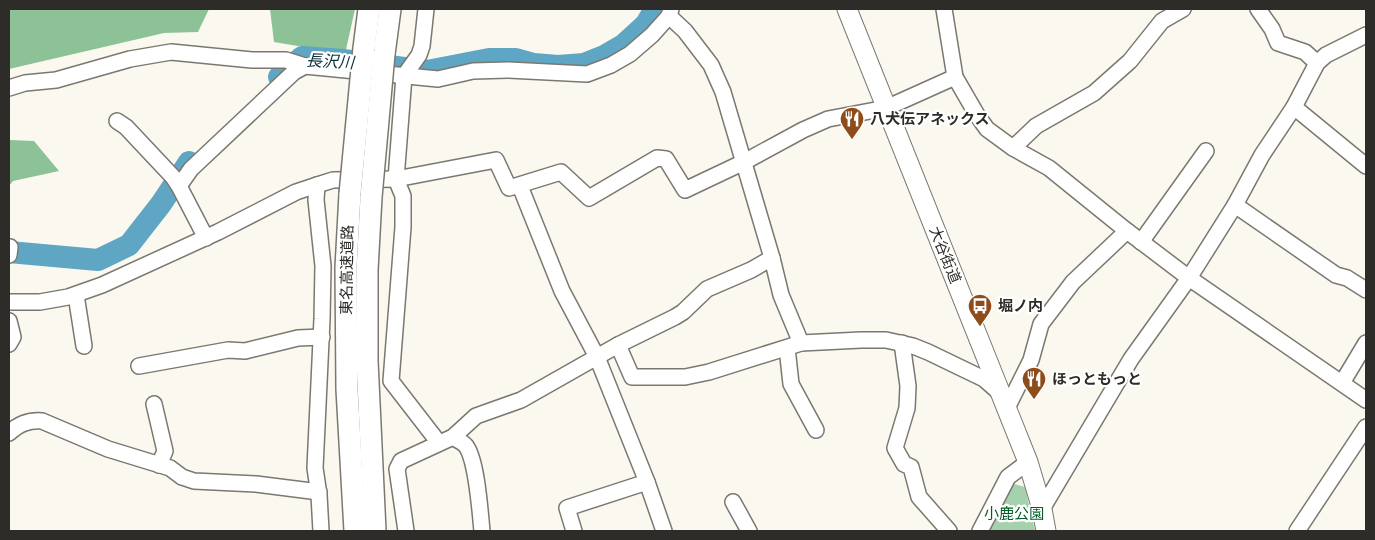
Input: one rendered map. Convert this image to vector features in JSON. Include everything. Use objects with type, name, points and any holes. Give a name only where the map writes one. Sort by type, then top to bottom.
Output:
[{"type":"highway","name":"東名高速道路","points":[[369,9],[374,51],[371,197],[367,270],[368,361],[376,531]]},
{"type":"highway","name":"東名高速道路","points":[[355,531],[347,389],[346,268],[350,194],[374,51],[390,9]]},
{"type":"main road","name":"大谷街道","points":[[847,9],[1028,462],[1042,509],[1046,531]]},
{"type":"street","points":[[426,9],[422,46],[419,55],[404,76],[396,179],[404,196],[403,226],[391,380],[446,440],[465,445],[470,454],[478,491],[482,531]]},
{"type":"street","points":[[944,9],[955,77],[976,115],[987,129],[1013,148],[1049,168],[1189,278],[1366,400]]},
{"type":"street","points":[[1013,148],[1036,126],[1094,93],[1130,61],[1162,21],[1183,9]]},
{"type":"street","points":[[1258,9],[1272,29],[1278,43],[1305,52],[1317,63]]},
{"type":"street","points":[[9,88],[25,83],[56,80],[130,59],[171,52],[252,60],[286,60],[305,66],[438,79],[473,71],[508,70],[587,74],[611,65],[630,54],[652,35],[670,12],[711,66],[722,92],[772,258],[781,295],[801,343]]},
{"type":"street","points":[[1042,509],[1130,359],[1189,278],[1235,205],[1262,155],[1294,107],[1317,63],[1326,55],[1366,35]]},
{"type":"street","points":[[177,182],[287,78],[305,66]]},
{"type":"street","points":[[9,302],[40,302],[76,295],[206,238],[296,192],[333,180],[396,179],[496,160],[509,188],[561,172],[589,198],[656,158],[666,159],[686,190],[828,119],[886,108],[955,77]]},
{"type":"street","points":[[1294,107],[1366,166]]},
{"type":"street","points":[[116,121],[126,126],[177,182],[206,238]]},
{"type":"street","points":[[1142,242],[1206,151]]},
{"type":"street","points":[[317,184],[316,200],[323,266],[322,337],[315,468],[319,492],[321,531]]},
{"type":"street","points":[[520,186],[562,291],[598,357],[664,531]]},
{"type":"street","points":[[1235,205],[1336,275],[1348,278],[1366,290]]},
{"type":"street","points":[[618,345],[632,378],[685,377],[701,374],[801,343],[886,340],[902,343],[928,352],[984,380],[1004,401],[1031,360],[1041,324],[1073,282],[1127,231]]},
{"type":"street","points":[[406,531],[397,469],[401,461],[446,440],[476,416],[521,400],[618,345],[676,317],[707,290],[772,258]]},
{"type":"street","points":[[76,295],[84,346]]},
{"type":"street","points":[[9,321],[13,337],[9,344]]},
{"type":"street","points":[[140,366],[228,350],[245,351],[298,338],[322,337]]},
{"type":"street","points":[[902,343],[908,386],[907,408],[895,448],[904,464],[911,467],[919,497],[948,531]]},
{"type":"street","points":[[1342,383],[1366,343]]},
{"type":"street","points":[[786,348],[792,384],[816,430]]},
{"type":"street","points":[[154,404],[165,451],[159,465]]},
{"type":"street","points":[[9,433],[18,425],[32,420],[42,421],[108,449],[170,468],[182,477],[194,481],[256,484],[319,492]]},
{"type":"street","points":[[1297,531],[1366,427]]},
{"type":"street","points":[[980,531],[1008,477],[1028,462]]},
{"type":"street","points":[[574,531],[568,508],[647,482]]},
{"type":"street","points":[[733,502],[749,531]]},
{"type":"green space","points":[[9,9],[209,9],[198,32],[164,33],[9,69]]},
{"type":"green space","points":[[270,9],[355,9],[345,54],[274,42]]},
{"type":"green space","points":[[9,140],[34,141],[59,171],[13,181],[9,186]]},
{"type":"green space","name":"小鹿公園","points":[[1011,483],[1025,487],[1035,531],[985,531]]},
{"type":"waterway","name":"長沢川","points":[[279,77],[302,57],[343,60],[427,71],[489,59],[516,59],[534,64],[558,66],[584,64],[604,56],[623,45],[646,24],[655,9]]},
{"type":"waterway","name":"長沢川","points":[[9,252],[98,260],[129,245],[161,204],[189,162]]},
{"type":"place","name":"八犬伝アネックス","points":[[852,140]]},
{"type":"place","name":"堀ノ内","points":[[980,327]]},
{"type":"place","name":"ほっともっと","points":[[1034,400]]}]
